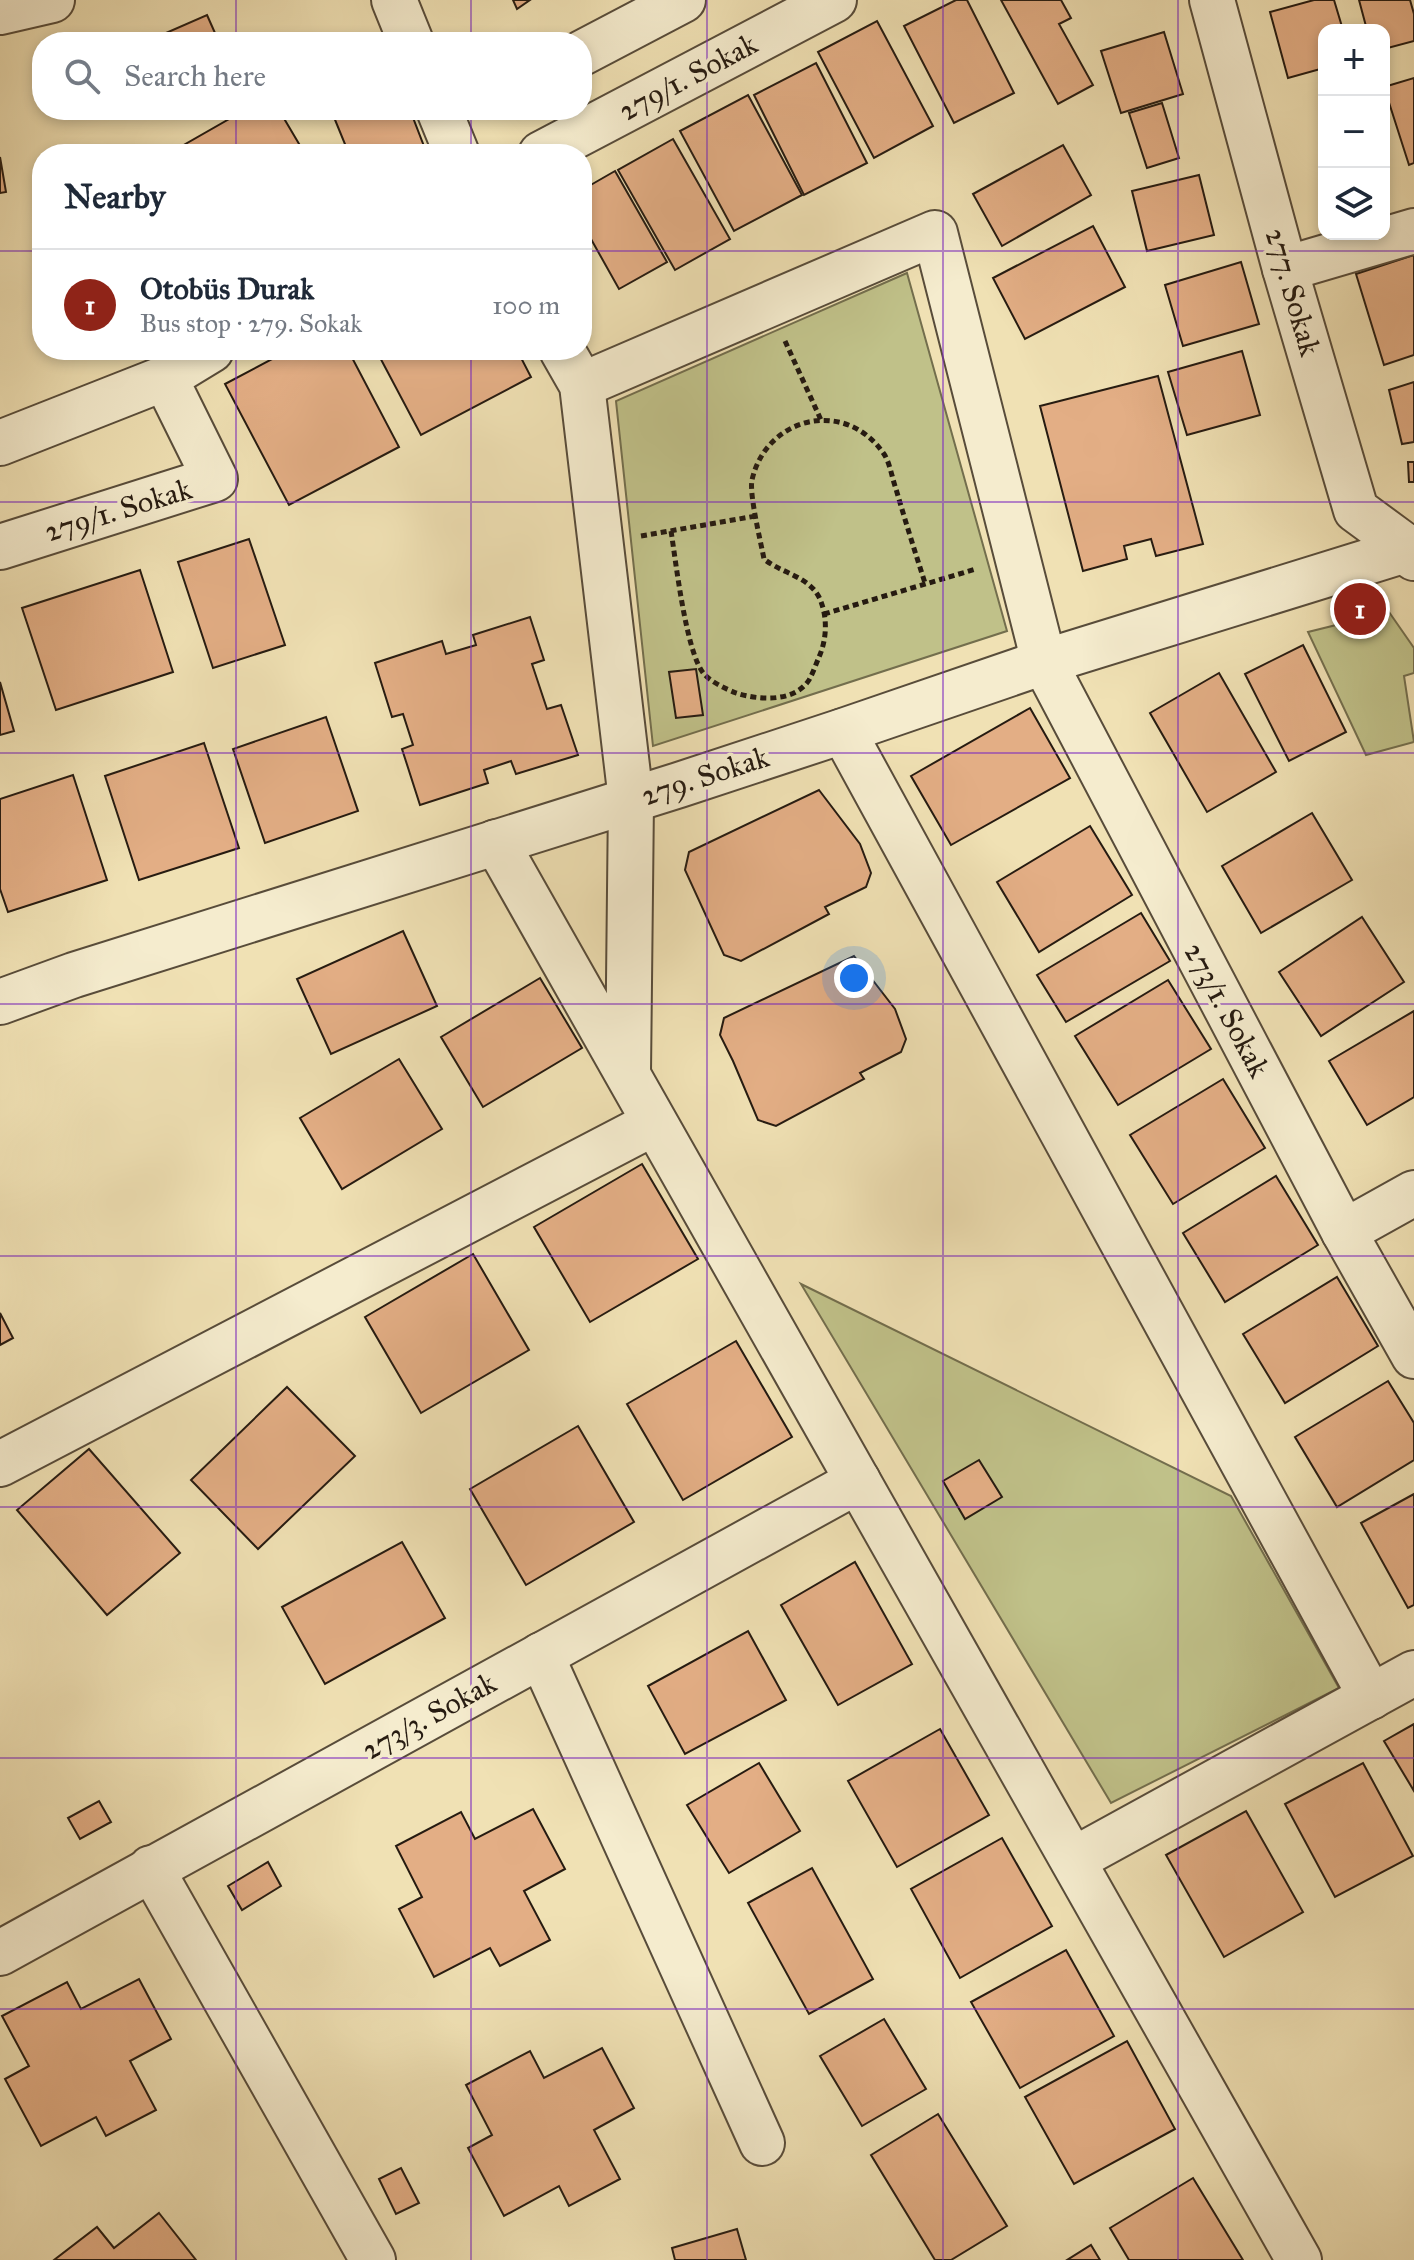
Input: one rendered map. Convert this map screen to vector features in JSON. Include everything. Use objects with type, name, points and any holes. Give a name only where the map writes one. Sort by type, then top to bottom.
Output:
[{"type":"street","points":[[0,12],[52,0]]},
{"type":"street","points":[[394,0],[407,32]]},
{"type":"street","points":[[592,48],[683,0]]},
{"type":"street","name":"279/1. Sokak","points":[[560,144],[834,0]]},
{"type":"street","name":"277. Sokak","points":[[1215,1],[1285,269],[1356,510],[1412,551]]},
{"type":"street","points":[[1285,269],[1414,231]]},
{"type":"street","name":"273/1. Sokak","points":[[769,304],[935,233],[1044,662],[1344,1232],[1414,1356]]},
{"type":"street","points":[[628,1075],[631,800],[601,542],[572,367],[769,304]]},
{"type":"street","points":[[0,443],[165,378],[195,360]]},
{"type":"street","name":"279/1. Sokak","points":[[0,547],[215,479],[165,378]]},
{"type":"street","name":"279. Sokak","points":[[0,1002],[74,975],[843,731],[1044,662],[1412,551]]},
{"type":"street","points":[[843,731],[1371,1697]]},
{"type":"street","points":[[496,842],[1299,2260]]},
{"type":"street","points":[[0,1464],[654,1123]]},
{"type":"street","points":[[1344,1232],[1414,1193]]},
{"type":"street","name":"273/3. Sokak","points":[[0,1953],[858,1481]]},
{"type":"street","points":[[541,1655],[762,2143]]},
{"type":"street","points":[[1073,1860],[1414,1673]]},
{"type":"street","points":[[151,1868],[373,2260]]},
{"type":"path","points":[[769,304],[821,420]]},
{"type":"path","points":[[671,531],[693,656],[705,675],[728,690],[753,699],[778,698],[796,691],[808,682],[823,647],[826,618],[818,596],[806,582],[775,568],[764,559],[756,516],[751,483],[760,458],[772,443],[789,430],[810,421],[830,418],[851,424],[885,455],[925,583]]},
{"type":"path","points":[[601,542],[756,516]]},
{"type":"path","points":[[824,614],[1017,557]]},
{"type":"green space","points":[[907,273],[1007,631],[653,746],[616,401]]},
{"type":"green space","points":[[1389,612],[1414,648],[1414,673],[1404,676],[1414,742],[1366,755],[1308,632]]},
{"type":"green space","points":[[801,1284],[1231,1496],[1339,1688],[1111,1803]]},
{"type":"building","points":[[513,0],[530,0],[517,9]]},
{"type":"building","points":[[956,0],[967,0],[1014,93],[954,123],[904,26]]},
{"type":"building","points":[[1001,0],[1061,0],[1071,18],[1059,24],[1093,85],[1058,104]]},
{"type":"building","points":[[1314,0],[1334,0],[1341,24],[1318,24],[1318,70],[1288,78],[1270,12]]},
{"type":"building","points":[[1359,0],[1410,0],[1414,14],[1414,41],[1390,47],[1390,24],[1365,24]]},
{"type":"building","points":[[207,15],[215,32],[168,32]]},
{"type":"building","points":[[877,21],[933,126],[874,158],[818,52]]},
{"type":"building","points":[[1164,32],[1183,94],[1121,113],[1101,51]]},
{"type":"building","points":[[816,63],[867,163],[804,195],[754,95]]},
{"type":"building","points":[[1414,78],[1414,163],[1409,165],[1390,106],[1390,85]]},
{"type":"building","points":[[748,95],[802,195],[734,231],[680,131]]},
{"type":"building","points":[[1162,103],[1179,158],[1147,168],[1129,113]]},
{"type":"building","points":[[228,120],[285,120],[299,144],[186,144]]},
{"type":"building","points":[[335,120],[414,120],[423,144],[345,144]]},
{"type":"building","points":[[673,139],[730,239],[675,270],[618,170]]},
{"type":"building","points":[[1063,145],[1091,195],[1002,246],[973,194]]},
{"type":"building","points":[[0,157],[6,192],[0,193]]},
{"type":"building","points":[[615,171],[667,262],[619,289],[592,241],[592,184]]},
{"type":"building","points":[[1199,175],[1214,235],[1147,251],[1132,191]]},
{"type":"building","points":[[1093,226],[1125,287],[1025,339],[993,278]]},
{"type":"building","points":[[1414,255],[1414,355],[1384,365],[1356,274]]},
{"type":"building","points":[[1241,262],[1259,324],[1183,346],[1165,285]]},
{"type":"building","points":[[1242,351],[1260,415],[1187,435],[1168,372]]},
{"type":"building","points":[[270,360],[353,360],[399,447],[289,505],[225,384]]},
{"type":"building","points":[[381,360],[522,360],[531,377],[421,435]]},
{"type":"building","points":[[1158,376],[1203,544],[1156,556],[1151,539],[1124,546],[1127,559],[1083,571],[1040,406]]},
{"type":"building","points":[[1414,382],[1414,442],[1402,444],[1389,390]]},
{"type":"building","points":[[1408,462],[1414,462],[1414,482],[1409,482]]},
{"type":"building","points":[[249,539],[285,645],[213,668],[178,562]]},
{"type":"building","points":[[140,570],[173,672],[56,710],[22,608]]},
{"type":"building","points":[[530,617],[544,660],[532,664],[547,709],[561,705],[578,755],[516,774],[511,761],[484,770],[488,783],[420,805],[402,749],[413,745],[403,714],[392,717],[375,663],[442,641],[446,654],[476,645],[473,635]]},
{"type":"building","points":[[1303,645],[1346,732],[1289,761],[1245,674]]},
{"type":"building","points":[[696,669],[703,715],[676,718],[669,672]]},
{"type":"building","points":[[1219,673],[1276,772],[1207,812],[1150,713]]},
{"type":"building","points":[[0,682],[14,731],[0,735]]},
{"type":"building","points":[[1030,708],[1070,778],[951,845],[911,776]]},
{"type":"building","points":[[326,717],[358,811],[265,843],[233,749]]},
{"type":"building","points":[[204,743],[239,848],[139,880],[105,776]]},
{"type":"building","points":[[73,775],[107,880],[8,912],[0,889],[0,799]]},
{"type":"building","points":[[819,790],[860,844],[871,873],[866,887],[825,907],[829,914],[741,961],[724,955],[685,870],[689,852]]},
{"type":"building","points":[[1312,813],[1352,880],[1261,933],[1222,866]]},
{"type":"building","points":[[1090,826],[1132,895],[1039,952],[997,882]]},
{"type":"building","points":[[1141,913],[1170,961],[1066,1022],[1037,975]]},
{"type":"building","points":[[1362,917],[1404,982],[1321,1036],[1279,972]]},
{"type":"building","points":[[403,931],[437,1006],[331,1054],[297,979]]},
{"type":"building","points":[[854,956],[895,1009],[906,1039],[901,1052],[860,1073],[864,1079],[776,1126],[758,1120],[720,1035],[724,1018]]},
{"type":"building","points":[[540,978],[582,1048],[483,1107],[441,1037]]},
{"type":"building","points":[[1168,980],[1211,1049],[1118,1105],[1075,1036]]},
{"type":"building","points":[[1414,1011],[1414,1097],[1367,1125],[1329,1061]]},
{"type":"building","points":[[399,1059],[442,1129],[342,1189],[300,1118]]},
{"type":"building","points":[[1223,1079],[1265,1148],[1173,1204],[1130,1135]]},
{"type":"building","points":[[642,1164],[698,1259],[590,1322],[534,1227]]},
{"type":"building","points":[[1276,1176],[1318,1245],[1225,1302],[1183,1233]]},
{"type":"building","points":[[473,1254],[529,1350],[421,1413],[365,1317]]},
{"type":"building","points":[[1337,1277],[1378,1346],[1285,1403],[1243,1334]]},
{"type":"building","points":[[0,1313],[13,1338],[0,1345]]},
{"type":"building","points":[[736,1341],[792,1437],[683,1500],[627,1404]]},
{"type":"building","points":[[1388,1381],[1414,1423],[1414,1460],[1337,1507],[1295,1437]]},
{"type":"building","points":[[287,1387],[355,1456],[258,1549],[191,1480]]},
{"type":"building","points":[[578,1426],[634,1522],[526,1585],[470,1489]]},
{"type":"building","points":[[89,1449],[180,1553],[107,1615],[17,1510]]},
{"type":"building","points":[[979,1460],[1002,1497],[965,1519],[943,1481]]},
{"type":"building","points":[[1414,1494],[1414,1605],[1408,1608],[1361,1523]]},
{"type":"building","points":[[402,1542],[445,1618],[325,1684],[282,1607]]},
{"type":"building","points":[[855,1562],[912,1664],[838,1705],[781,1605]]},
{"type":"building","points":[[748,1631],[786,1700],[685,1754],[648,1686]]},
{"type":"building","points":[[1414,1724],[1414,1791],[1384,1741]]},
{"type":"building","points":[[940,1729],[989,1815],[897,1867],[848,1781]]},
{"type":"building","points":[[759,1763],[800,1831],[729,1873],[687,1805]]},
{"type":"building","points":[[1363,1763],[1413,1856],[1335,1897],[1285,1804]]},
{"type":"building","points":[[99,1801],[111,1822],[80,1839],[68,1818]]},
{"type":"building","points":[[533,1809],[565,1869],[524,1891],[550,1940],[500,1966],[490,1948],[434,1977],[399,1909],[422,1897],[396,1846],[461,1812],[475,1839]]},
{"type":"building","points":[[1246,1811],[1303,1912],[1224,1957],[1166,1855]]},
{"type":"building","points":[[1002,1838],[1052,1926],[960,1978],[911,1889]]},
{"type":"building","points":[[268,1862],[281,1886],[242,1910],[228,1886]]},
{"type":"building","points":[[812,1868],[873,1979],[809,2014],[748,1903]]},
{"type":"building","points":[[1066,1950],[1114,2036],[1020,2088],[971,2002]]},
{"type":"building","points":[[139,1979],[171,2039],[130,2061],[156,2110],[106,2136],[96,2117],[41,2146],[5,2079],[29,2066],[2,2016],[67,1982],[81,2009]]},
{"type":"building","points":[[884,2019],[926,2089],[862,2126],[820,2056]]},
{"type":"building","points":[[1127,2041],[1175,2129],[1074,2184],[1025,2097]]},
{"type":"building","points":[[602,2048],[634,2108],[594,2130],[620,2179],[569,2206],[559,2186],[504,2216],[468,2148],[492,2135],[466,2085],[530,2051],[544,2078]]},
{"type":"building","points":[[938,2114],[1007,2226],[951,2260],[935,2260],[871,2155]]},
{"type":"building","points":[[401,2168],[419,2203],[396,2214],[379,2179]]},
{"type":"building","points":[[1193,2178],[1243,2260],[1129,2260],[1110,2228]]},
{"type":"building","points":[[159,2213],[196,2260],[54,2260],[97,2227],[114,2248]]},
{"type":"building","points":[[737,2229],[746,2260],[675,2260],[672,2248]]},
{"type":"building","points":[[1091,2245],[1100,2260],[1067,2260]]},
{"type":"place","name":"Otobüs Durak","points":[[1360,609]]}]
